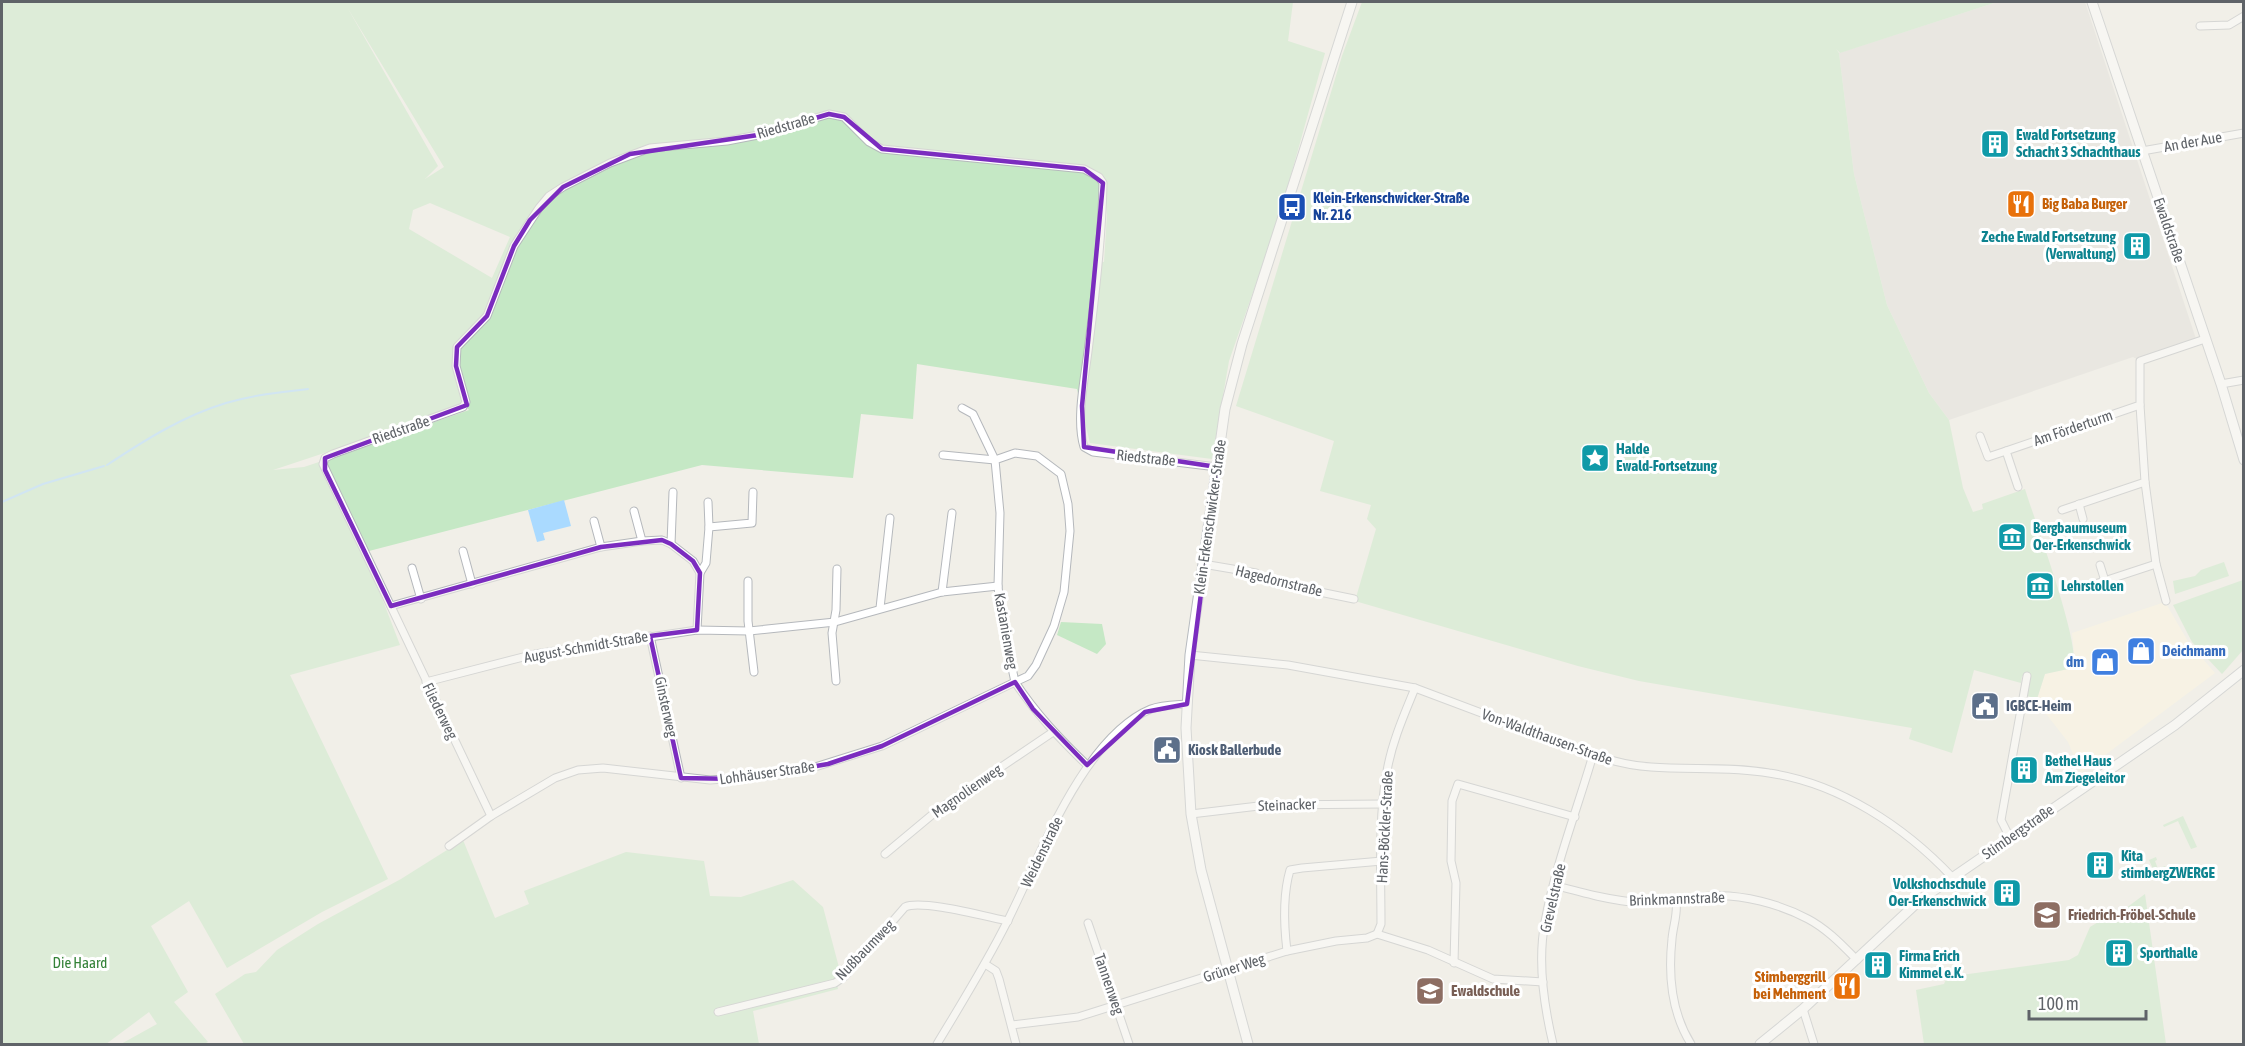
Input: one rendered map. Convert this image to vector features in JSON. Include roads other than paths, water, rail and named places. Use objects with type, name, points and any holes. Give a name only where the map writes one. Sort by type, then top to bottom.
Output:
[{"type":"street","name":"Klein-Erkenschwicker-Straße","points":[[1248,1044],[1201,870],[1191,814],[1187,760],[1190,655],[1225,409],[1242,344],[1352,2]]},
{"type":"street","name":"Ewaldstraße","points":[[2092,2],[2221,384],[2244,460]]},
{"type":"street","points":[[2200,26],[2229,25],[2244,16]]},
{"type":"street","name":"Riedstraße","points":[[333,454],[462,407],[466,402],[456,366],[457,347],[487,316],[514,246],[538,208],[549,196],[610,163],[650,148],[727,141],[758,135],[829,114],[844,117],[869,141],[882,149],[1084,169],[1099,177],[1103,183],[1102,210],[1082,406],[1081,437],[1084,447],[1093,452],[1217,467]]},
{"type":"street","name":"An der Aue","points":[[2142,151],[2244,133]]},
{"type":"street","points":[[2166,601],[2157,564],[2145,482],[2140,405],[2140,361],[2205,339]]},
{"type":"street","points":[[2221,384],[2244,380]]},
{"type":"street","name":"Am Förderturm","points":[[1980,436],[1988,458],[2140,405]]},
{"type":"street","name":"Kastanienweg","points":[[943,455],[995,460],[1015,453],[1037,456],[1061,474],[1070,531],[1064,592],[1054,626],[1036,665],[1028,676],[1015,682],[1001,616],[998,586],[1000,513],[995,460],[973,414],[962,408]]},
{"type":"street","points":[[2006,451],[2018,487]]},
{"type":"street","name":"Fliederweg","points":[[333,454],[325,458],[325,470],[491,816]]},
{"type":"street","points":[[2062,510],[2145,482]]},
{"type":"street","points":[[671,544],[673,492]]},
{"type":"street","points":[[709,527],[752,523],[753,492]]},
{"type":"street","points":[[697,630],[700,573],[706,563],[709,527],[708,502]]},
{"type":"street","points":[[2079,504],[2083,519]]},
{"type":"street","points":[[634,511],[642,541]]},
{"type":"street","points":[[942,592],[952,513]]},
{"type":"street","points":[[880,608],[890,518]]},
{"type":"street","points":[[594,521],[601,547]]},
{"type":"street","points":[[391,606],[601,547],[642,541],[662,540],[671,544],[693,561],[700,573]]},
{"type":"street","points":[[463,551],[472,584]]},
{"type":"street","name":"Hagedornstraße","points":[[1203,564],[1256,573],[1271,582],[1354,599]]},
{"type":"street","points":[[2089,586],[2157,564]]},
{"type":"street","points":[[2100,565],[2105,581]]},
{"type":"street","points":[[412,568],[421,599]]},
{"type":"street","points":[[836,681],[832,633],[835,622],[837,569]]},
{"type":"street","points":[[748,581],[749,631],[754,672]]},
{"type":"street","name":"August-Schmidt-Straße","points":[[426,682],[535,654],[697,630],[749,631],[835,622],[942,592],[998,586]]},
{"type":"street","name":"Ginsterweg","points":[[651,636],[681,778]]},
{"type":"street","name":"Von-Waldthausen-Straße","points":[[1190,655],[1288,665],[1414,688],[1593,755],[1621,763],[1651,767],[1715,768],[1770,773],[1807,783],[1864,806],[1912,840],[1953,877]]},
{"type":"street","name":"Stimbergstraße","points":[[2231,679],[2244,665]]},
{"type":"street","name":"Stimbergstraße","points":[[1760,1044],[1803,1009],[1920,900],[2175,725],[2244,670]]},
{"type":"street","points":[[2010,838],[2001,820],[2027,676]]},
{"type":"street","points":[[1015,682],[1033,709],[1087,765]]},
{"type":"street","name":"Lohhäuser Straße","points":[[449,846],[491,816],[555,778],[578,770],[603,768],[710,780],[778,775],[828,764],[882,746],[1015,682]]},
{"type":"street","name":"Hans-Böckler-Straße","points":[[1377,934],[1381,924],[1383,804],[1386,773],[1395,739],[1414,688]]},
{"type":"street","name":"Weidenstraße","points":[[937,1044],[986,964],[1087,765],[1125,726],[1145,712],[1161,706],[1187,704]]},
{"type":"street","name":"Magnolienweg","points":[[885,854],[939,809],[1053,732]]},
{"type":"street","name":"Grevelstraße","points":[[1553,1044],[1543,982],[1544,924],[1593,755]]},
{"type":"street","points":[[1454,963],[1456,883],[1452,861],[1452,801],[1458,784],[1575,817]]},
{"type":"street","name":"Steinacker","points":[[1191,814],[1267,805],[1383,804]]},
{"type":"street","points":[[1287,951],[1287,881],[1290,870],[1382,861]]},
{"type":"street","name":"Brinkmannstraße","points":[[1554,885],[1607,899],[1645,903],[1712,896],[1735,897],[1781,908],[1816,924],[1833,936],[1857,960]]},
{"type":"street","points":[[1676,901],[1677,909],[1672,937],[1671,989],[1677,1015],[1691,1044]]},
{"type":"street","name":"Nußbaumweg","points":[[718,1012],[834,983],[844,976],[909,905],[931,906],[1008,921]]},
{"type":"street","name":"Tannenweg","points":[[1088,923],[1129,1044]]},
{"type":"street","name":"Grüner Weg","points":[[1012,1025],[1078,1017],[1287,951],[1336,941],[1367,938],[1377,934],[1428,950],[1493,979],[1543,982]]},
{"type":"street","points":[[986,964],[996,971],[1016,1044]]},
{"type":"street","points":[[1803,1009],[1814,1044]]},
{"type":"water","points":[[564,500],[571,526],[543,533],[545,540],[537,542],[528,510]]},
{"type":"waterway","points":[[107,465],[165,430],[210,408],[246,398],[308,389]]},
{"type":"waterway","points":[[2,502],[43,484],[104,466]]},
{"type":"place","name":"Ewald Fortsetzung Schacht 3 Schachthaus","points":[[1995,144]]},
{"type":"place","name":"Big Baba Burger","points":[[2021,204]]},
{"type":"place","name":"Klein-Erkenschwicker-Straße Nr. 216","points":[[1292,207]]},
{"type":"place","name":"Zeche Ewald Fortsetzung (Verwaltung)","points":[[2137,246]]},
{"type":"place","name":"Halde Ewald-Fortsetzung","points":[[1595,458]]},
{"type":"place","name":"Bergbaumuseum Oer-Erkenschwick","points":[[2012,537]]},
{"type":"place","name":"Lehrstollen","points":[[2040,586]]},
{"type":"place","name":"Deichmann","points":[[2141,651]]},
{"type":"place","name":"dm","points":[[2105,662]]},
{"type":"place","name":"IGBCE-Heim","points":[[1985,706]]},
{"type":"place","name":"Kiosk Ballerbude","points":[[1167,750]]},
{"type":"place","name":"Bethel Haus Am Ziegeleitor","points":[[2024,770]]},
{"type":"place","name":"Kita stimbergZWERGE","points":[[2100,865]]},
{"type":"place","name":"Volkshochschule Oer-Erkenschwick","points":[[2007,893]]},
{"type":"place","name":"Friedrich-Fröbel-Schule","points":[[2047,915]]},
{"type":"place","name":"Sporthalle","points":[[2119,953]]},
{"type":"place","name":"Firma Erich Kimmel e.K.","points":[[1878,965]]},
{"type":"place","name":"Stimberggrill bei Mehment","points":[[1847,986]]},
{"type":"place","name":"Ewaldschule","points":[[1430,991]]},
{"type":"park label","name":"Die Haard","points":[[80,963]]}]
